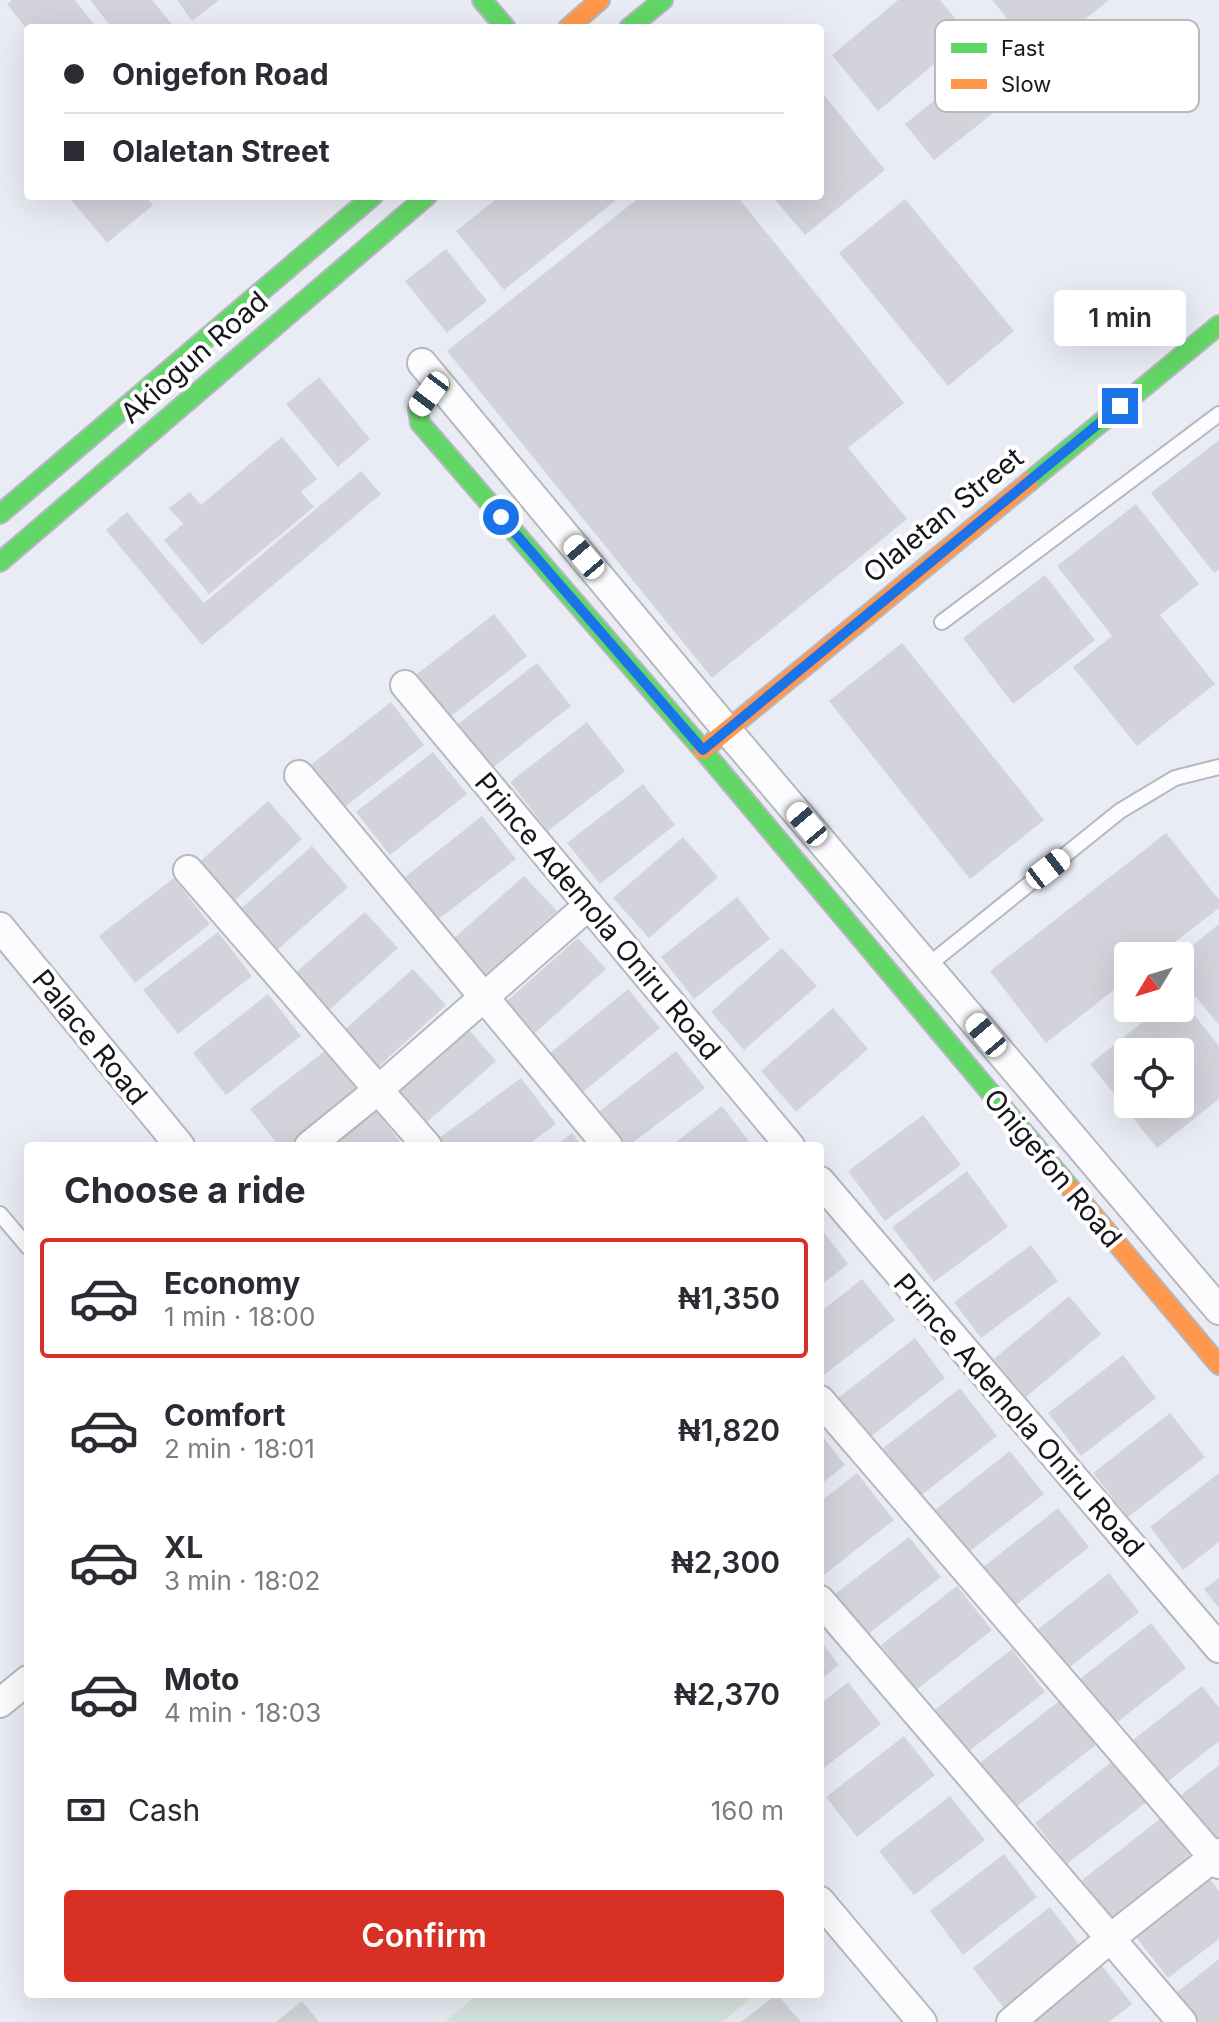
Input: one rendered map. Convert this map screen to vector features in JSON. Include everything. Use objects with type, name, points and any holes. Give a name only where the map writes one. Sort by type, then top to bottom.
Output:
[{"type":"street","points":[[482,0],[503,24]]},
{"type":"street","points":[[573,24],[600,0]]},
{"type":"street","points":[[634,24],[663,0]]},
{"type":"street","points":[[0,514],[368,200]]},
{"type":"street","name":"Akiogun Road","points":[[0,562],[422,200]]},
{"type":"street","name":"Olaletan Street","points":[[703,750],[1219,325]]},
{"type":"street","name":"Onigefon Road","points":[[422,363],[727,730],[1219,1310]]},
{"type":"street","name":"Onigefon Road","points":[[441,385],[429,394],[418,409],[420,423],[703,750],[1219,1365]]},
{"type":"street","name":"Prince Ademola Oniru Road","points":[[405,685],[787,1142]]},
{"type":"street","points":[[299,775],[605,1142]]},
{"type":"street","points":[[188,870],[424,1142]]},
{"type":"street","points":[[314,1142],[378,1090],[589,905]]},
{"type":"street","name":"Palace Road","points":[[0,927],[177,1142]]},
{"type":"street","name":"Prince Ademola Oniru Road","points":[[824,1186],[1219,1648]]},
{"type":"street","points":[[824,1405],[1217,1858],[1112,1937],[1011,2022]]},
{"type":"street","points":[[824,1605],[1182,2022]]},
{"type":"street","points":[[0,1703],[24,1683]]},
{"type":"street","points":[[824,1906],[922,2022]]},
{"type":"lane","points":[[942,622],[1219,414]]},
{"type":"lane","points":[[927,966],[1120,811],[1175,778],[1219,767]]},
{"type":"lane","points":[[0,1214],[24,1242]]},
{"type":"shaded area","points":[[473,1998],[751,1998],[722,2022],[445,2022]]},
{"type":"building","points":[[12,0],[75,0],[94,24],[24,26],[7,4]]},
{"type":"building","points":[[90,0],[152,0],[172,24],[109,24]]},
{"type":"building","points":[[177,0],[219,0],[192,21]]},
{"type":"building","points":[[898,0],[940,0],[957,20],[935,20],[935,63],[878,111],[832,55]]},
{"type":"building","points":[[992,0],[1109,0],[1084,20],[1008,20]]},
{"type":"building","points":[[824,95],[885,170],[805,235],[775,200],[824,200]]},
{"type":"building","points":[[935,100],[935,112],[994,112],[934,160],[905,124]]},
{"type":"building","points":[[905,199],[1014,331],[948,386],[839,253]]},
{"type":"building","points":[[71,200],[149,200],[153,205],[107,243]]},
{"type":"building","points":[[495,200],[616,200],[504,290],[456,231]]},
{"type":"building","points":[[636,200],[740,200],[904,403],[848,448],[907,519],[712,678],[447,351]]},
{"type":"building","points":[[446,249],[487,301],[447,333],[405,281]]},
{"type":"building","points":[[319,377],[370,439],[338,467],[286,404]]},
{"type":"building","points":[[282,437],[317,479],[301,492],[314,507],[209,594],[164,540],[183,524],[169,508],[190,492],[201,505]]},
{"type":"building","points":[[1219,440],[1219,569],[1214,573],[1151,493]]},
{"type":"building","points":[[361,471],[381,494],[202,645],[106,530],[127,512],[204,603]]},
{"type":"building","points":[[1136,504],[1199,584],[1160,615],[1215,684],[1137,746],[1073,667],[1112,636],[1057,566]]},
{"type":"building","points":[[1045,575],[1095,640],[1013,704],[963,638]]},
{"type":"building","points":[[494,614],[527,656],[450,717],[417,674]]},
{"type":"building","points":[[902,643],[1044,820],[970,879],[829,701]]},
{"type":"building","points":[[537,663],[571,706],[491,769],[457,725]]},
{"type":"building","points":[[391,702],[424,745],[342,809],[308,767]]},
{"type":"building","points":[[587,722],[625,771],[548,831],[510,782]]},
{"type":"building","points":[[433,752],[467,794],[390,855],[356,812]]},
{"type":"building","points":[[643,784],[675,825],[600,884],[567,843]]},
{"type":"building","points":[[268,801],[302,839],[232,903],[197,864]]},
{"type":"building","points":[[482,816],[516,859],[439,919],[405,877]]},
{"type":"building","points":[[1166,833],[1219,900],[1219,908],[1175,942],[1114,942],[1114,990],[1046,1043],[990,971]]},
{"type":"building","points":[[683,837],[718,877],[649,938],[613,898]]},
{"type":"building","points":[[312,846],[348,887],[275,952],[238,911]]},
{"type":"building","points":[[524,876],[557,911],[485,975],[453,939]]},
{"type":"building","points":[[174,878],[210,924],[135,983],[99,936]]},
{"type":"building","points":[[737,897],[770,939],[694,999],[661,957]]},
{"type":"building","points":[[365,912],[398,948],[327,1012],[294,974]]},
{"type":"building","points":[[1219,924],[1219,1025],[1194,995],[1194,945]]},
{"type":"building","points":[[218,932],[252,976],[178,1034],[143,990]]},
{"type":"building","points":[[578,938],[606,969],[535,1033],[507,1001]]},
{"type":"building","points":[[782,948],[817,986],[744,1050],[711,1012]]},
{"type":"building","points":[[413,969],[446,1005],[378,1067],[344,1030]]},
{"type":"building","points":[[628,989],[660,1028],[582,1093],[549,1054]]},
{"type":"building","points":[[268,994],[301,1036],[226,1095],[193,1053]]},
{"type":"building","points":[[833,1008],[868,1049],[796,1112],[761,1071]]},
{"type":"building","points":[[1194,1015],[1219,1046],[1219,1099],[1157,1148],[1133,1118],[1194,1118],[1194,1038],[1122,1038],[1142,1022],[1194,1022]]},
{"type":"building","points":[[464,1024],[496,1061],[427,1122],[395,1085]]},
{"type":"building","points":[[1114,1045],[1114,1094],[1090,1064]]},
{"type":"building","points":[[326,1050],[360,1094],[299,1142],[276,1142],[250,1109]]},
{"type":"building","points":[[676,1051],[705,1088],[633,1142],[625,1142],[600,1111]]},
{"type":"building","points":[[521,1078],[556,1124],[531,1142],[440,1142],[438,1139]]},
{"type":"building","points":[[722,1106],[749,1142],[676,1142]]},
{"type":"building","points":[[374,1108],[400,1142],[331,1142]]},
{"type":"building","points":[[923,1115],[961,1165],[885,1221],[848,1171]]},
{"type":"building","points":[[572,1133],[579,1142],[560,1142]]},
{"type":"building","points":[[967,1171],[1008,1227],[934,1282],[892,1227]]},
{"type":"building","points":[[824,1232],[848,1264],[824,1283]]},
{"type":"building","points":[[1031,1245],[1058,1281],[981,1338],[954,1302]]},
{"type":"building","points":[[862,1279],[895,1320],[824,1375],[824,1309]]},
{"type":"building","points":[[1069,1296],[1101,1334],[1026,1397],[994,1359]]},
{"type":"building","points":[[915,1338],[945,1378],[869,1438],[838,1398]]},
{"type":"building","points":[[1123,1355],[1156,1398],[1081,1456],[1048,1413]]},
{"type":"building","points":[[960,1388],[997,1436],[919,1497],[882,1449]]},
{"type":"building","points":[[1170,1413],[1205,1457],[1128,1517],[1093,1473]]},
{"type":"building","points":[[824,1438],[845,1465],[824,1482]]},
{"type":"building","points":[[1010,1451],[1044,1494],[965,1555],[931,1513]]},
{"type":"building","points":[[857,1473],[894,1520],[824,1575],[824,1499]]},
{"type":"building","points":[[1219,1473],[1219,1542],[1183,1570],[1150,1527]]},
{"type":"building","points":[[1058,1508],[1089,1547],[1013,1607],[982,1568]]},
{"type":"building","points":[[909,1537],[941,1577],[867,1635],[835,1594]]},
{"type":"building","points":[[1109,1573],[1139,1612],[1066,1670],[1036,1631]]},
{"type":"building","points":[[1219,1578],[1219,1608],[1204,1589]]},
{"type":"building","points":[[957,1586],[992,1630],[916,1690],[881,1645]]},
{"type":"building","points":[[1151,1623],[1186,1668],[1115,1724],[1080,1679]]},
{"type":"building","points":[[824,1645],[839,1665],[824,1677]]},
{"type":"building","points":[[1012,1649],[1045,1692],[965,1754],[932,1712]]},
{"type":"building","points":[[848,1682],[881,1724],[824,1768],[824,1701]]},
{"type":"building","points":[[1202,1686],[1219,1708],[1219,1741],[1166,1783],[1133,1740]]},
{"type":"building","points":[[1062,1699],[1097,1744],[1011,1811],[976,1766]]},
{"type":"building","points":[[904,1736],[935,1775],[857,1837],[826,1797]]},
{"type":"building","points":[[1115,1759],[1148,1801],[1067,1864],[1035,1823]]},
{"type":"building","points":[[1219,1765],[1219,1838],[1216,1840],[1181,1795]]},
{"type":"building","points":[[950,1796],[985,1840],[914,1895],[879,1851]]},
{"type":"building","points":[[1161,1818],[1194,1861],[1115,1923],[1082,1880]]},
{"type":"building","points":[[1004,1854],[1037,1897],[963,1955],[930,1911]]},
{"type":"building","points":[[1209,1878],[1219,1891],[1219,1939],[1168,1978],[1135,1936]]},
{"type":"building","points":[[1050,1907],[1084,1951],[1007,2012],[973,1968]]},
{"type":"building","points":[[1219,1959],[1219,2022],[1199,2022],[1176,1993]]},
{"type":"building","points":[[1100,1963],[1132,2004],[1109,2022],[1025,2022]]},
{"type":"building","points":[[772,1998],[780,1998],[801,2022],[741,2022]]},
{"type":"building","points":[[302,2001],[319,2022],[276,2022]]},
{"type":"traffic: fast","points":[[482,0],[503,24]]},
{"type":"traffic: fast","points":[[634,24],[663,0]]},
{"type":"traffic: fast","points":[[0,514],[368,200]]},
{"type":"traffic: fast","points":[[0,562],[422,200]]},
{"type":"traffic: fast","points":[[1029,482],[1219,325]]},
{"type":"traffic: fast","points":[[441,385],[429,394],[418,409],[420,423],[703,750],[1072,1190]]},
{"type":"traffic: slow","points":[[573,24],[600,0]]},
{"type":"traffic: slow","points":[[703,750],[1029,482]]},
{"type":"traffic: slow","points":[[1072,1190],[1219,1365]]},
{"type":"route","points":[[501,517],[703,750],[1120,406]]}]
